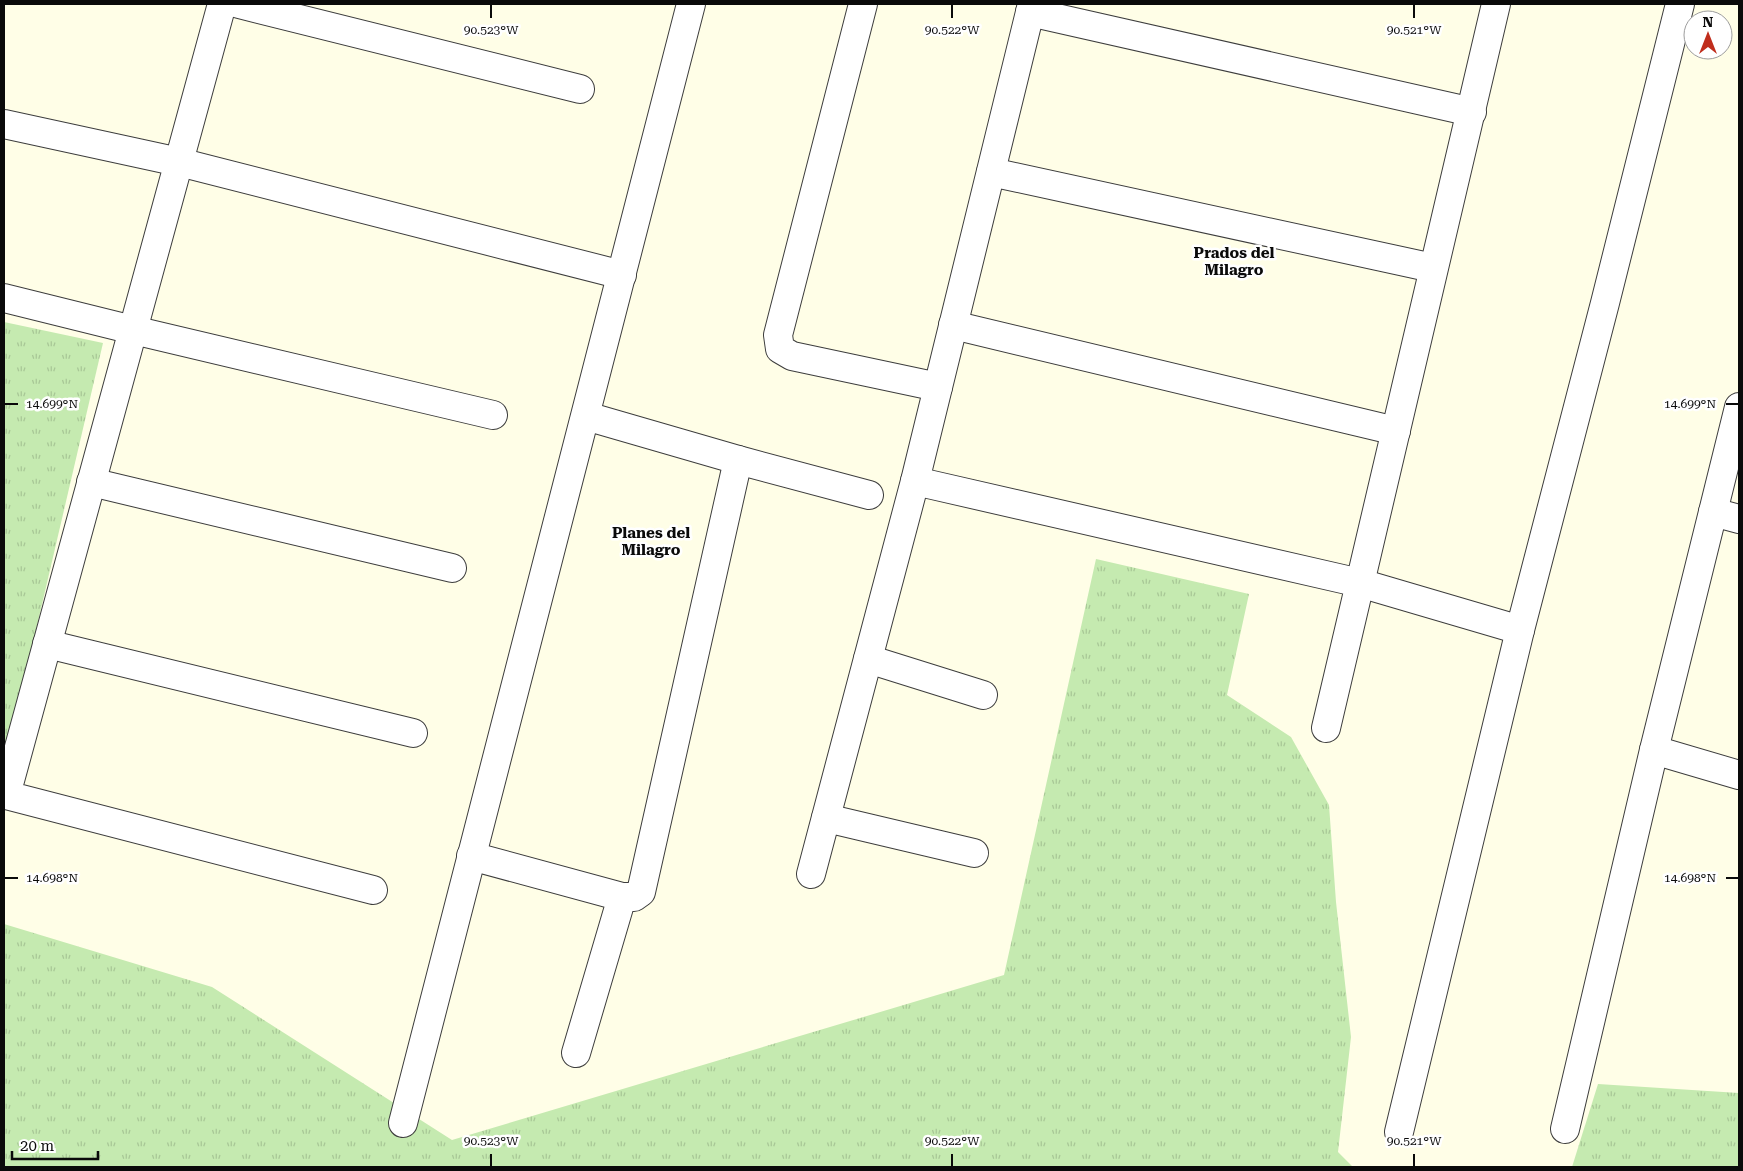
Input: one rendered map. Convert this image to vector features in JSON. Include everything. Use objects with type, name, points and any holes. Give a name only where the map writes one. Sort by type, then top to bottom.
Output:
[{"type":"street","points":[[222,4],[6,795],[373,890]]},
{"type":"street","points":[[239,4],[580,89]]},
{"type":"street","points":[[403,1122],[691,4]]},
{"type":"street","points":[[863,4],[778,335],[780,349],[792,356],[938,387]]},
{"type":"street","points":[[1326,728],[1496,4]]},
{"type":"street","points":[[1399,1132],[1520,630],[1680,4]]},
{"type":"street","points":[[811,874],[915,480],[1031,8],[1472,112]]},
{"type":"street","points":[[4,124],[179,162],[622,275]]},
{"type":"street","points":[[991,172],[1433,268]]},
{"type":"street","points":[[4,298],[493,415]]},
{"type":"street","points":[[953,324],[1396,431]]},
{"type":"street","points":[[1565,1129],[1654,750],[1739,407]]},
{"type":"street","points":[[586,416],[738,460],[869,495]]},
{"type":"street","points":[[471,856],[622,897],[634,897],[641,892],[738,460]]},
{"type":"street","points":[[915,480],[1360,583],[1520,630]]},
{"type":"street","points":[[91,482],[452,568]]},
{"type":"street","points":[[1713,512],[1739,519]]},
{"type":"street","points":[[47,644],[413,733]]},
{"type":"street","points":[[868,659],[983,695]]},
{"type":"street","points":[[1654,750],[1739,775]]},
{"type":"street","points":[[826,818],[974,853]]},
{"type":"street","points":[[576,1053],[622,897]]},
{"type":"green space","points":[[4,322],[103,343],[4,767]]},
{"type":"green space","points":[[1096,559],[1249,594],[1227,695],[1291,737],[1329,805],[1336,902],[1351,1037],[1338,1152],[1353,1167],[4,1167],[4,924],[212,987],[452,1140],[1004,975]]},
{"type":"green space","points":[[1598,1084],[1739,1093],[1739,1167],[1572,1167]]},
{"type":"district","name":"Prados del Milagro","points":[[1234,262]]},
{"type":"district","name":"Planes del Milagro","points":[[651,542]]}]
